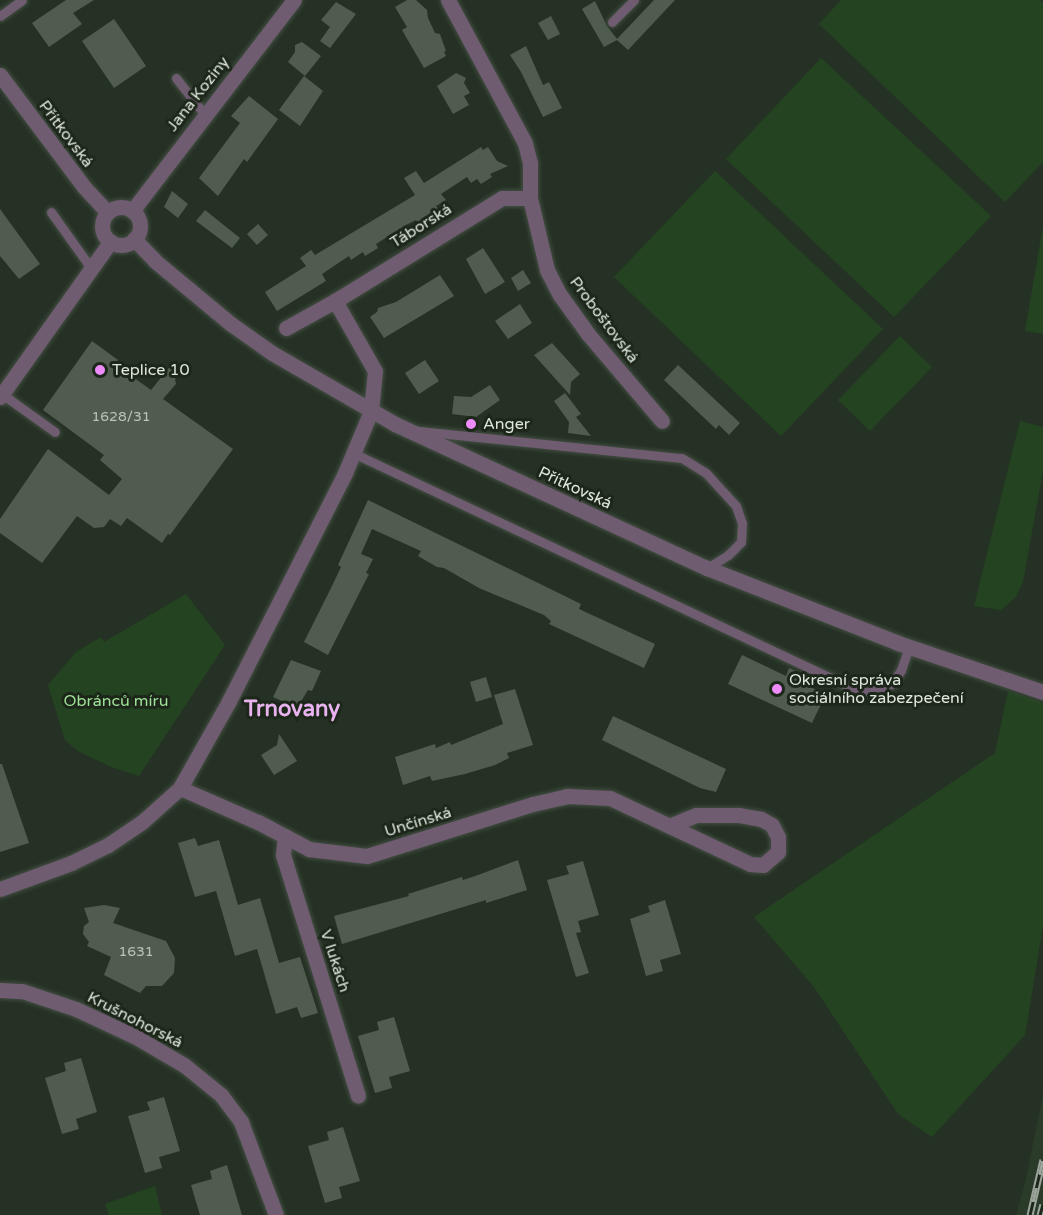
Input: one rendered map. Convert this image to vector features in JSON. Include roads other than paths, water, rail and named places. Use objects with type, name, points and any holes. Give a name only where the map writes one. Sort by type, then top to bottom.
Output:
[{"type":"street","name":"Jana Koziny","points":[[132,210],[294,0]]},
{"type":"street","name":"Proboštovská","points":[[448,0],[519,129],[530,163],[530,198],[547,270],[560,295],[588,334],[662,421]]},
{"type":"street","name":"Přítkovská","points":[[0,75],[84,187],[108,213]]},
{"type":"street","name":"Táborská","points":[[286,328],[335,301],[502,198],[530,198]]},
{"type":"street","points":[[119,207],[132,210],[139,220],[140,227],[134,239],[124,244],[111,241],[104,233],[102,225],[108,213],[119,207]]},
{"type":"street","name":"Přítkovská","points":[[134,239],[155,261],[231,324],[301,372],[408,430],[707,568],[909,647],[1043,692]]},
{"type":"street","points":[[1,396],[111,241]]},
{"type":"street","points":[[0,889],[71,863],[108,846],[142,822],[180,788],[229,701],[353,453],[371,411],[375,371],[335,301]]},
{"type":"street","name":"Unčínská","points":[[180,788],[309,849],[367,856],[533,804],[567,796],[610,798],[750,864],[763,866],[778,852],[778,837],[771,825],[761,819],[739,815],[696,815],[671,825]]},
{"type":"street","name":"V lukách","points":[[285,836],[283,855],[358,1096]]},
{"type":"street","name":"Krušnohorská","points":[[0,990],[22,991],[76,1009],[136,1037],[184,1065],[220,1095],[241,1122],[276,1215]]},
{"type":"lane","points":[[0,16],[22,0]]},
{"type":"lane","points":[[612,22],[634,0]]},
{"type":"lane","points":[[176,78],[205,115]]},
{"type":"lane","points":[[51,212],[91,267]]},
{"type":"lane","points":[[1,396],[55,432]]},
{"type":"lane","points":[[408,430],[473,434],[682,458],[706,473],[736,506],[741,523],[741,542],[729,555],[707,568]]},
{"type":"lane","points":[[353,453],[850,687],[868,692],[891,684],[901,670],[909,647]]},
{"type":"railway","points":[[1030,1215],[1043,1159]]},
{"type":"railway","points":[[1040,1215],[1043,1204]]},
{"type":"place","name":"Teplice 10","points":[[100,370]]},
{"type":"place","name":"Anger","points":[[471,424]]},
{"type":"place","name":"Okresní správa sociálního zabezpečení","points":[[777,689]]},
{"type":"district","name":"Trnovany","points":[[292,710]]},
{"type":"park label","name":"Obránců míru","points":[[116,701]]}]
